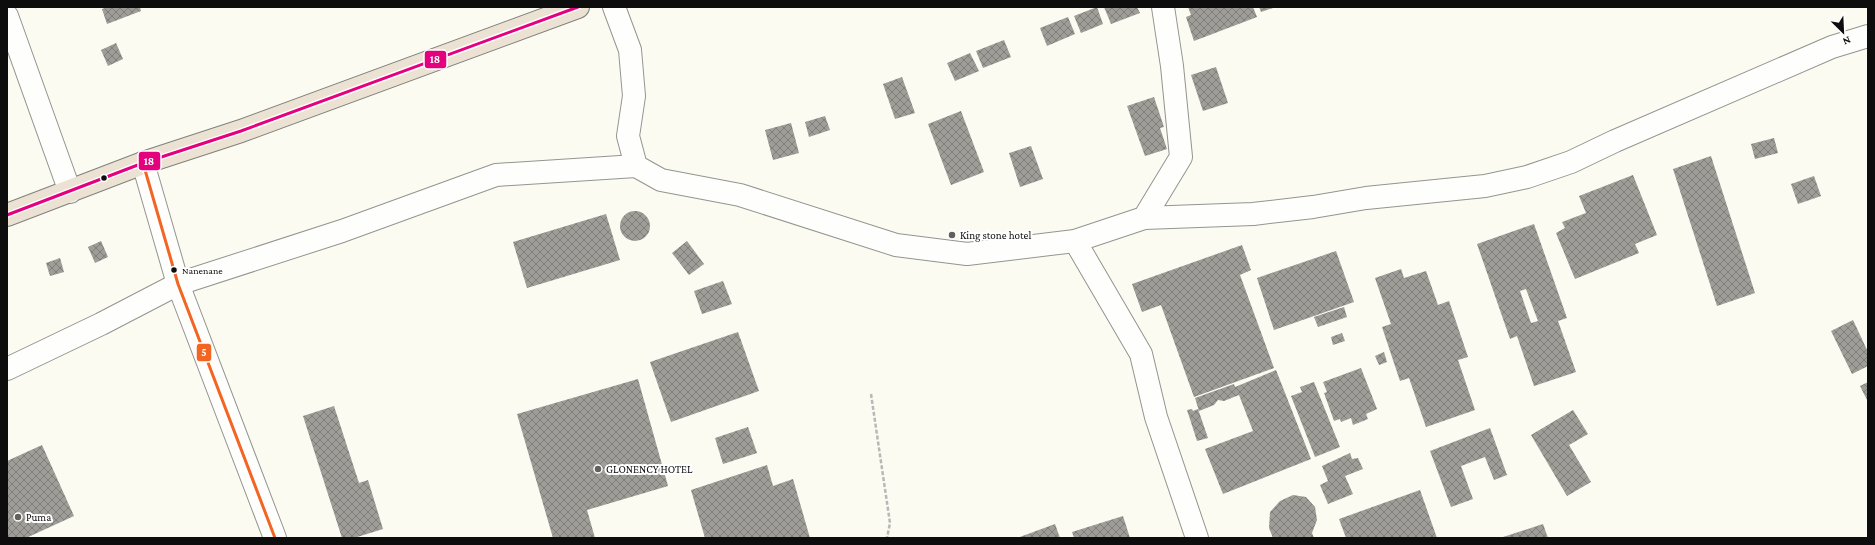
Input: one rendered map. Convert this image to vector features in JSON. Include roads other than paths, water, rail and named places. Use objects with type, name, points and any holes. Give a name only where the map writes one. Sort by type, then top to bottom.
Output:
[{"type":"highway","points":[[7,215],[143,163],[241,131],[578,7]]},
{"type":"street","points":[[614,7],[630,50],[634,96],[628,136],[636,166]]},
{"type":"street","points":[[1144,218],[1181,158],[1172,66],[1163,7]]},
{"type":"street","points":[[7,16],[70,192]]},
{"type":"street","points":[[7,369],[178,284],[342,231],[496,176],[636,166],[661,180],[740,195],[896,245],[967,254],[1075,241],[1144,218],[1260,213],[1313,207],[1366,198],[1485,186],[1527,177],[1571,162],[1615,141],[1832,47],[1868,36]]},
{"type":"street","points":[[143,163],[178,284],[275,538]]},
{"type":"street","points":[[1075,241],[1141,354],[1156,417],[1197,538]]},
{"type":"place","name":"King stone hotel","points":[[952,235]]},
{"type":"place","name":"Nanenane","points":[[174,270]]},
{"type":"place","name":"GLONENCY HOTEL","points":[[598,469]]},
{"type":"place","name":"Puma","points":[[18,517]]}]
